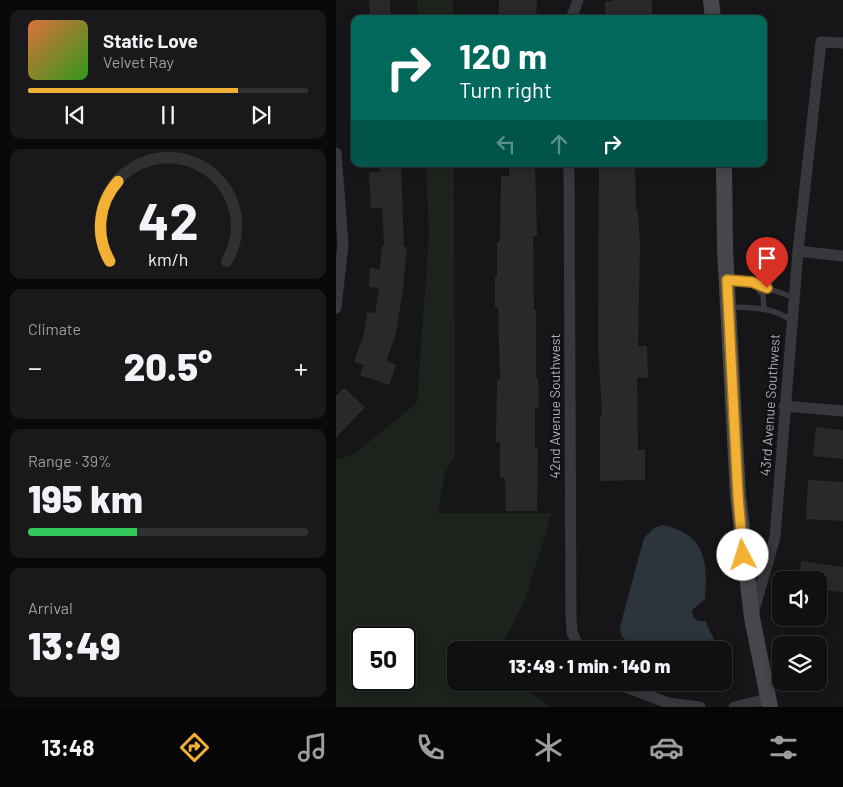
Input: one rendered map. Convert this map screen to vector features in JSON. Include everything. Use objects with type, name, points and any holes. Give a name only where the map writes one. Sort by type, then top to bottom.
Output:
[{"type":"main road","points":[[711,0],[713,15]]},
{"type":"main road","points":[[724,167],[728,307],[738,496],[752,618],[769,703]]},
{"type":"street","points":[[572,15],[578,0]]},
{"type":"street","name":"43rd Avenue Southwest","points":[[752,618],[775,537],[791,320],[821,42],[843,43]]},
{"type":"street","points":[[336,153],[343,244],[336,308]]},
{"type":"street","name":"42nd Avenue Southwest","points":[[569,167],[572,625],[577,641]]},
{"type":"street","points":[[798,250],[843,256]]},
{"type":"street","points":[[784,406],[843,411]]},
{"type":"street","points":[[637,691],[668,703],[700,707]]},
{"type":"street","points":[[734,707],[769,703]]},
{"type":"lane","points":[[727,280],[754,284],[794,297]]},
{"type":"lane","points":[[754,284],[763,295],[764,308]]},
{"type":"lane","points":[[728,307],[764,308],[778,312],[791,320]]},
{"type":"shaded area","points":[[417,0],[453,0],[453,15],[418,15]]},
{"type":"shaded area","points":[[426,167],[454,167],[455,456],[445,473],[438,513],[552,513],[525,600],[504,641],[447,641],[447,691],[528,691],[552,707],[336,707],[336,459],[354,454],[417,403],[429,235]]},
{"type":"shaded area","points":[[662,525],[676,529],[687,535],[701,550],[706,572],[705,599],[692,610],[693,617],[698,621],[705,621],[715,641],[626,641],[621,635],[620,627],[644,538],[654,528]]},
{"type":"building","points":[[369,0],[390,0],[391,15],[370,15]]},
{"type":"building","points":[[499,0],[537,0],[536,15],[499,15]]},
{"type":"building","points":[[616,0],[652,0],[652,15],[605,15],[605,2]]},
{"type":"building","points":[[379,167],[401,167],[404,247],[407,247],[403,290],[395,337],[386,361],[396,365],[389,385],[360,375],[364,365],[354,362],[364,334],[367,312],[375,313],[379,288],[369,287],[370,268],[380,269],[382,245],[384,245],[382,208],[371,208],[369,172],[380,172]]},
{"type":"building","points":[[509,167],[535,167],[537,236],[533,236],[534,310],[536,310],[536,378],[538,378],[539,408],[535,408],[535,448],[538,448],[537,511],[506,511],[505,478],[500,478],[500,442],[496,442],[497,379],[500,379],[498,307],[495,307],[495,277],[497,277],[497,242],[500,242],[501,176],[509,176]]},
{"type":"building","points":[[599,167],[635,167],[636,210],[638,210],[640,246],[638,346],[647,346],[648,378],[637,378],[638,450],[645,450],[645,480],[600,481],[600,416],[602,416],[598,345]]},
{"type":"building","points":[[344,388],[365,407],[336,438],[336,396]]},
{"type":"building","points":[[816,427],[843,430],[843,459],[813,456]]},
{"type":"building","points":[[808,480],[843,482],[843,521],[806,519]]},
{"type":"building","points":[[801,561],[843,567],[843,592],[827,591],[827,571],[800,571]]},
{"type":"route","points":[[743,555],[738,496],[727,280],[752,282],[767,288]]}]
